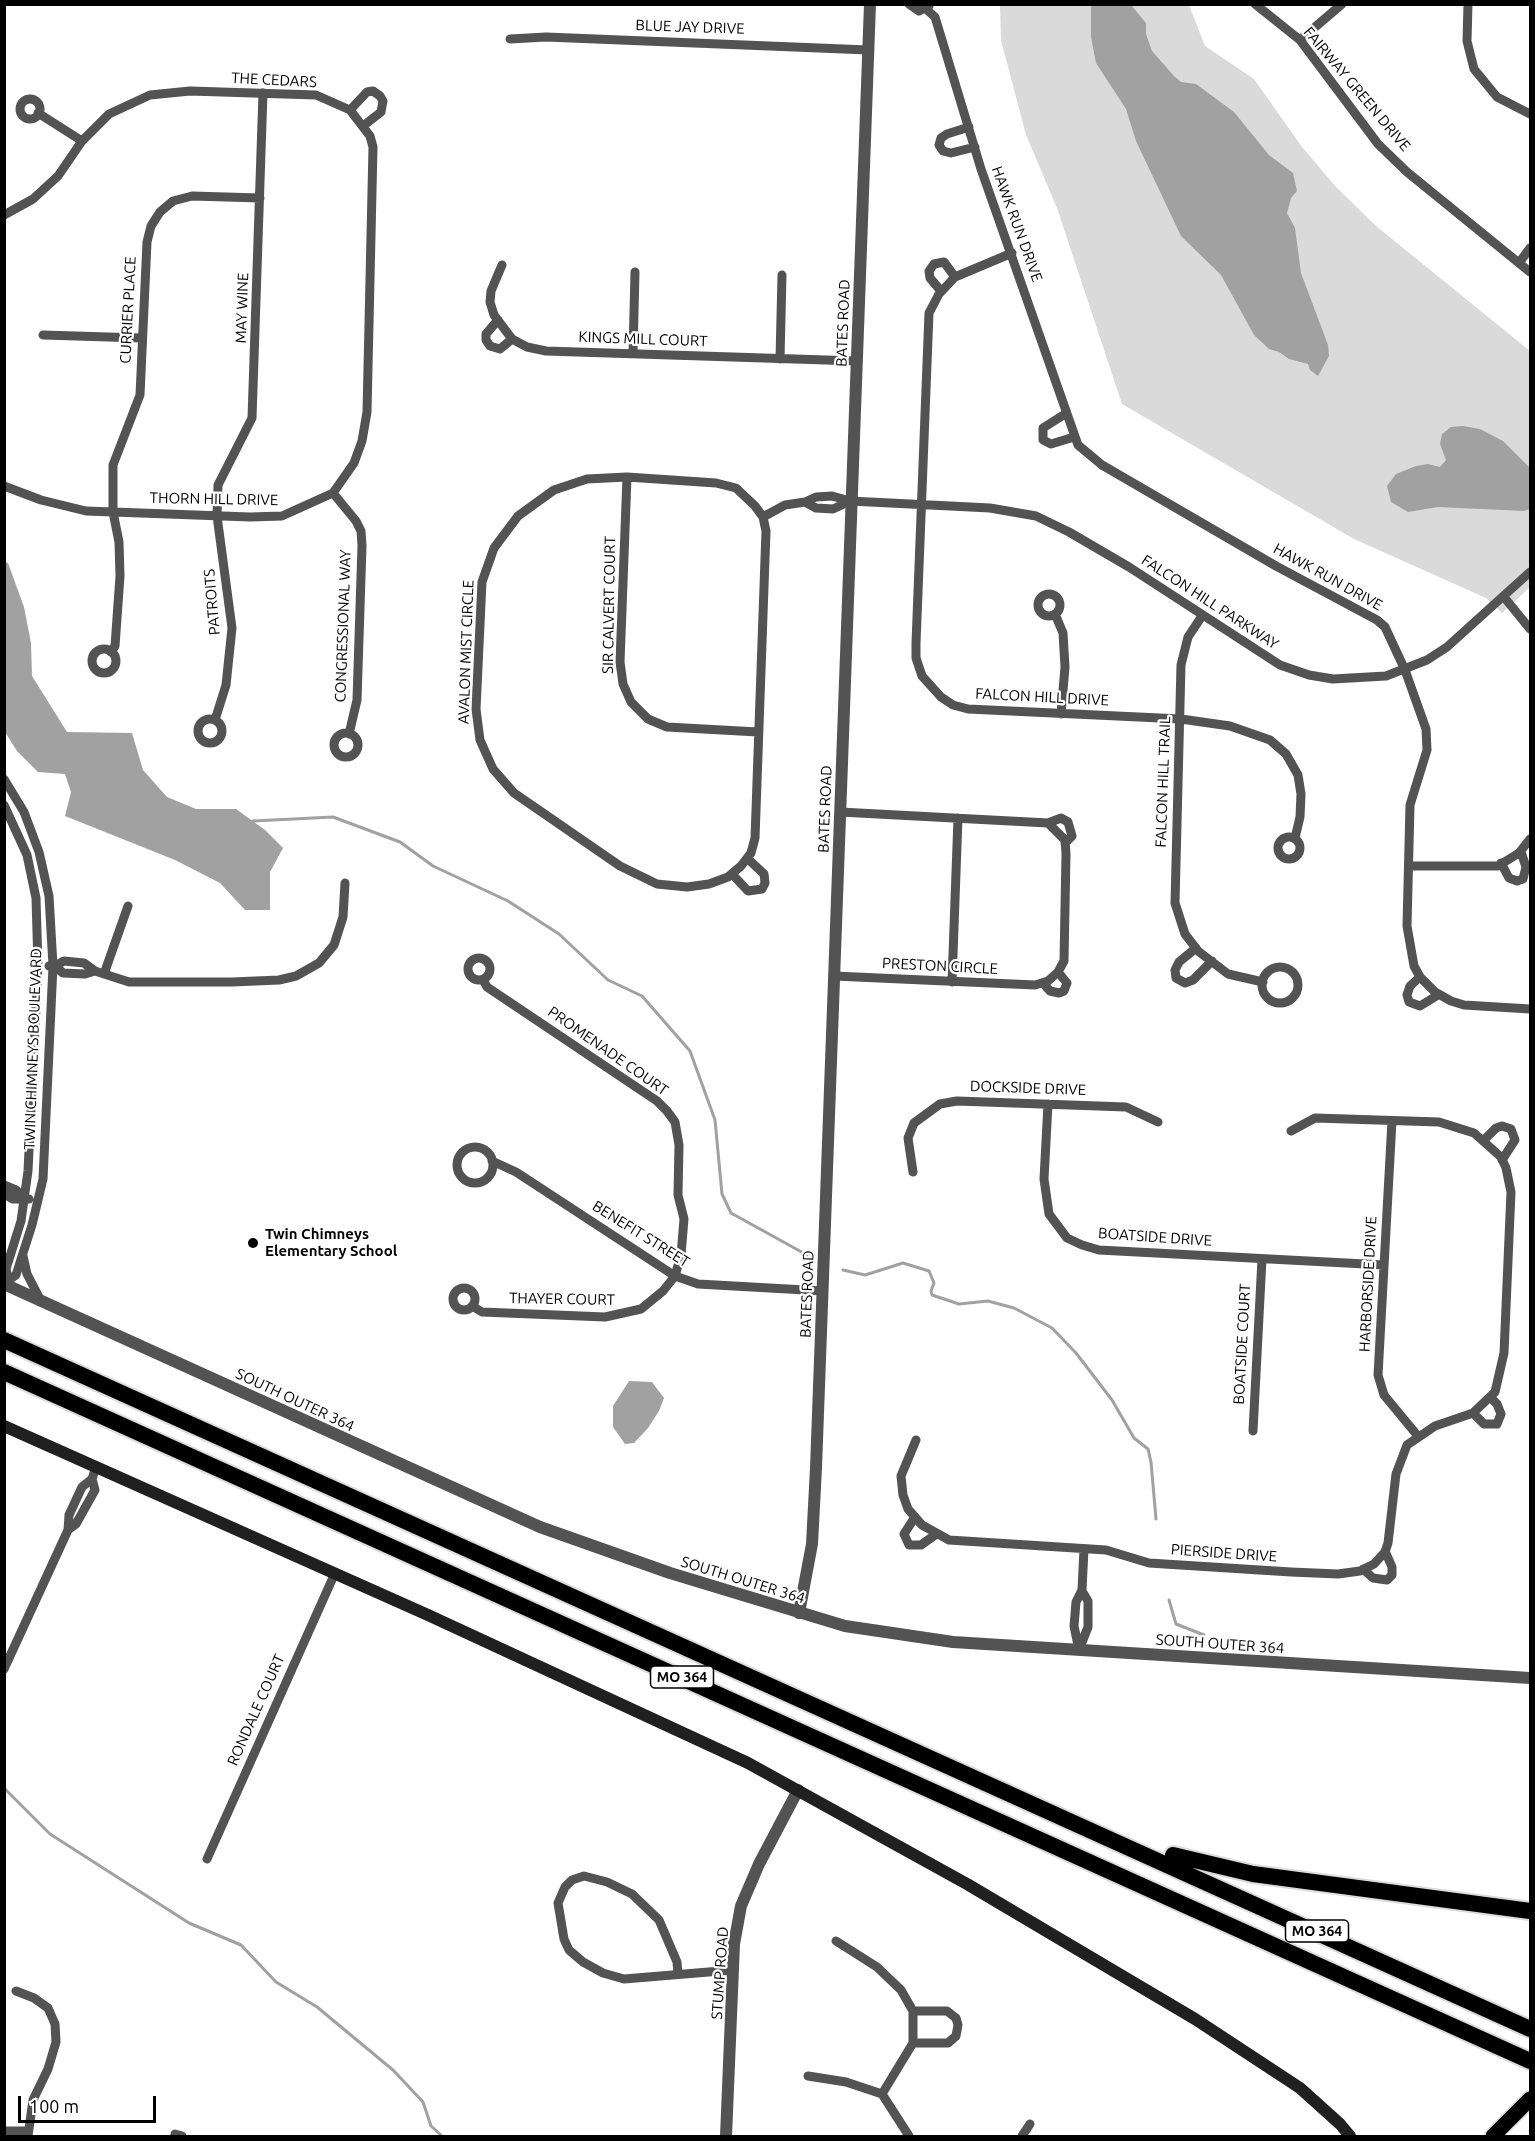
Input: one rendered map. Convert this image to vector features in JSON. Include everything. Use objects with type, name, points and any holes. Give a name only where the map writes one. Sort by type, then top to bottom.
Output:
[{"type":"highway","name":"MO 364","points":[[4,1340],[1103,1834],[1530,2029]]},
{"type":"highway","name":"MO 364","points":[[4,1372],[1530,2063]]},
{"type":"highway","points":[[1103,1834],[1232,1871],[1530,1911]]},
{"type":"main road","points":[[4,1426],[94,1473],[335,1573],[696,1737],[798,1790],[975,1889],[1195,2019],[1300,2088],[1350,2136]]},
{"type":"main road","points":[[1493,2136],[1530,2099]]},
{"type":"street","name":"BATES ROAD","points":[[799,1613],[812,1544],[870,4]]},
{"type":"street","name":"HAWK RUN DRIVE","points":[[909,4],[916,10],[928,7],[935,17],[975,147],[1065,414],[1078,445],[1102,465],[1276,566],[1377,620],[1391,637],[1426,729],[1427,750],[1410,806],[1407,926],[1411,956],[1420,977],[1438,994],[1464,1005],[1530,1009]]},
{"type":"street","name":"FAIRWAY GREEN DRIVE","points":[[1255,4],[1300,40],[1378,144],[1416,180],[1530,272]]},
{"type":"street","points":[[1300,40],[1342,4]]},
{"type":"street","points":[[1468,4],[1467,40],[1474,69],[1497,97],[1530,114]]},
{"type":"street","name":"BLUE JAY DRIVE","points":[[510,39],[546,37],[868,50]]},
{"type":"street","name":"THE CEDARS","points":[[4,215],[33,199],[58,176],[82,141],[109,114],[150,95],[190,91],[316,95],[350,110],[370,136],[373,147],[367,412],[362,441],[354,463],[333,493]]},
{"type":"street","points":[[350,110],[367,92],[373,91],[380,96],[383,101],[381,112],[363,126]]},
{"type":"street","name":"MAY WINE","points":[[217,516],[218,485],[252,418],[263,93]]},
{"type":"street","points":[[38,113],[82,141]]},
{"type":"street","points":[[969,127],[947,134],[941,138],[939,145],[944,152],[951,153],[975,147]]},
{"type":"street","name":"CURRIER PLACE","points":[[111,652],[115,646],[120,576],[119,542],[113,512],[113,465],[140,394],[147,242],[151,226],[160,212],[173,201],[192,196],[260,198]]},
{"type":"street","points":[[1519,262],[1530,248]]},
{"type":"street","name":"FALCON HILL DRIVE","points":[[1012,253],[954,277],[941,291],[929,314],[916,643],[916,658],[922,676],[931,688],[953,705],[968,709],[1180,719],[1230,726],[1270,740],[1286,754],[1294,765],[1301,794],[1300,817],[1295,838]]},
{"type":"street","points":[[941,291],[930,278],[929,271],[934,264],[944,262],[954,277]]},
{"type":"street","points":[[498,320],[486,334],[486,340],[490,346],[500,349],[512,339],[498,320],[490,302],[491,291],[502,265]]},
{"type":"street","points":[[633,354],[635,273]]},
{"type":"street","points":[[780,359],[782,275]]},
{"type":"street","points":[[43,335],[141,338]]},
{"type":"street","name":"KINGS MILL COURT","points":[[512,339],[527,347],[546,351],[857,361]]},
{"type":"street","points":[[1065,414],[1043,428],[1043,440],[1051,444],[1074,437]]},
{"type":"street","name":"AVALON MIST CIRCLE","points":[[627,477],[726,484],[736,488],[745,496],[763,518],[767,544],[755,838],[747,858],[732,874],[709,884],[667,886],[647,880],[620,866],[514,793],[494,769],[480,740],[476,709],[482,582],[494,548],[518,516],[555,490],[587,479],[627,477]]},
{"type":"street","name":"SIR CALVERT COURT","points":[[627,477],[620,662],[623,684],[632,702],[648,719],[667,728],[758,732]]},
{"type":"street","name":"THORN HILL DRIVE","points":[[4,486],[62,506],[113,512],[217,516],[282,516],[333,493]]},
{"type":"street","name":"CONGRESSIONAL WAY","points":[[333,493],[356,521],[361,531],[362,546],[357,700],[349,734]]},
{"type":"street","name":"FALCON HILL PARKWAY","points":[[763,518],[785,506],[816,497],[832,496],[850,501],[990,508],[1036,516],[1101,550],[1280,665],[1309,675],[1333,679],[1364,679],[1405,670],[1427,660],[1447,647],[1530,572]]},
{"type":"street","name":"PATROITS","points":[[215,720],[226,685],[232,628],[217,516]]},
{"type":"street","points":[[1504,597],[1530,629]]},
{"type":"street","points":[[1055,614],[1063,633],[1065,667],[1061,714]]},
{"type":"street","name":"FALCON HILL TRAIL","points":[[1202,616],[1188,637],[1183,658],[1174,888],[1178,917],[1185,934],[1196,948],[1228,974],[1263,982]]},
{"type":"street","name":"TWIN CHIMNEYS BOULEVARD","points":[[4,779],[24,812],[39,852],[49,896],[54,966],[43,1179],[16,1275],[6,1282]]},
{"type":"street","name":"TWIN CHIMNEYS BOULEVARD","points":[[4,805],[27,855],[36,898],[38,966],[24,1198],[8,1254],[6,1282]]},
{"type":"street","name":"PRESTON CIRCLE","points":[[834,976],[952,982],[1043,983],[1050,991],[1059,993],[1064,991],[1067,983],[1058,972],[1064,961],[1065,843],[1060,832],[1048,823],[840,812]]},
{"type":"street","points":[[952,982],[958,818]]},
{"type":"street","points":[[1410,866],[1498,866],[1521,852],[1530,839]]},
{"type":"street","points":[[1501,863],[1509,878],[1517,881],[1523,879],[1526,867],[1521,852]]},
{"type":"street","points":[[732,874],[748,891],[762,889],[765,883],[764,874],[747,858]]},
{"type":"street","points":[[38,966],[54,966],[63,973],[99,973],[129,982],[153,983],[279,980],[296,976],[318,963],[334,945],[343,917],[345,883]]},
{"type":"street","points":[[99,973],[128,906]]},
{"type":"street","points":[[1196,948],[1179,962],[1175,970],[1176,978],[1185,983],[1194,980],[1212,961]]},
{"type":"street","points":[[1043,983],[1058,972]]},
{"type":"street","points":[[1420,977],[1410,986],[1407,995],[1409,1002],[1420,1005],[1438,994]]},
{"type":"street","name":"PROMENADE COURT","points":[[483,980],[487,987],[657,1101],[675,1122],[679,1145],[678,1195],[684,1219],[681,1255],[675,1276]]},
{"type":"street","name":"DOCKSIDE DRIVE","points":[[913,1172],[908,1138],[910,1131],[926,1112],[940,1104],[969,1100],[1126,1107],[1158,1122]]},
{"type":"street","name":"BOATSIDE DRIVE","points":[[1048,1104],[1044,1179],[1046,1197],[1049,1214],[1067,1238],[1099,1250],[1384,1265]]},
{"type":"street","points":[[1291,1131],[1315,1118],[1448,1124],[1474,1133],[1484,1140],[1502,1160],[1511,1192],[1504,1353],[1495,1392],[1473,1413],[1417,1435]]},
{"type":"street","name":"HARBORSIDE DRIVE","points":[[1392,1121],[1378,1376],[1384,1395],[1417,1435]]},
{"type":"street","points":[[1484,1140],[1496,1128],[1502,1126],[1511,1129],[1515,1140],[1502,1160]]},
{"type":"street","name":"BENEFIT STREET","points":[[492,1161],[516,1172],[675,1276],[698,1284],[823,1291]]},
{"type":"street","points":[[4,1185],[16,1190],[24,1198]]},
{"type":"street","points":[[4,1194],[14,1199],[24,1198],[37,1202]]},
{"type":"street","points":[[23,1254],[27,1274],[41,1301]]},
{"type":"street","name":"BOATSIDE COURT","points":[[1253,1431],[1262,1259]]},
{"type":"street","name":"THAYER COURT","points":[[472,1306],[482,1312],[616,1316],[641,1309],[663,1291],[675,1276]]},
{"type":"street","name":"SOUTH OUTER 364","points":[[6,1282],[41,1301],[540,1527],[670,1573],[799,1613],[890,1634],[953,1642],[1530,1678]]},
{"type":"street","points":[[1473,1413],[1484,1424],[1497,1424],[1501,1414],[1497,1404],[1491,1398]]},
{"type":"street","name":"PIERSIDE DRIVE","points":[[935,1535],[949,1540],[1106,1550],[1160,1564],[1315,1574],[1363,1569],[1373,1578],[1387,1580],[1392,1575],[1392,1568],[1385,1551],[1400,1458],[1407,1444],[1417,1435]]},
{"type":"street","points":[[915,1517],[904,1534],[909,1545],[921,1545],[935,1535],[908,1509],[900,1486],[907,1458],[916,1440]]},
{"type":"street","points":[[4,1669],[68,1530],[76,1524],[94,1490],[94,1473]]},
{"type":"street","points":[[1079,1650],[1074,1626],[1076,1602],[1082,1591],[1084,1549]]},
{"type":"street","points":[[1363,1569],[1374,1564],[1385,1551]]},
{"type":"street","name":"RONDALE COURT","points":[[207,1859],[335,1573]]},
{"type":"street","name":"STUMP ROAD","points":[[726,2136],[734,1944],[745,1892],[798,1790]]},
{"type":"street","points":[[678,1974],[677,1962],[659,1920],[632,1894],[607,1882],[584,1876],[572,1880],[565,1887],[558,1903],[561,1930],[569,1950],[583,1962],[603,1973],[624,1979],[733,1970]]},
{"type":"street","points":[[836,1941],[877,1967],[901,1990],[912,2012],[915,2027],[913,2043],[882,2094]]},
{"type":"street","points":[[4,2131],[28,2134],[33,2100],[48,2069],[56,2042],[55,2024],[48,2008],[34,1998],[16,1991]]},
{"type":"street","points":[[912,2012],[948,2011],[956,2018],[958,2025],[956,2036],[948,2043],[913,2043]]},
{"type":"street","points":[[808,2076],[846,2082],[882,2094],[909,2136]]},
{"type":"street","points":[[1022,2136],[1030,2124]]},
{"type":"shaded area","points":[[1000,5],[1189,5],[1205,46],[1254,79],[1302,147],[1336,187],[1376,226],[1530,351],[1530,587],[1502,613],[1486,598],[1354,539],[1122,404],[1057,208],[1026,135],[1001,40]]},
{"type":"shaded area","points":[[1091,5],[1131,5],[1146,23],[1146,34],[1152,51],[1174,76],[1181,82],[1196,84],[1234,112],[1269,155],[1293,173],[1297,191],[1291,198],[1287,213],[1295,228],[1301,273],[1328,345],[1329,356],[1318,376],[1310,370],[1308,364],[1289,359],[1269,349],[1254,335],[1221,275],[1181,236],[1136,141],[1126,109],[1096,63],[1091,37]]},
{"type":"shaded area","points":[[1463,426],[1480,429],[1503,441],[1530,468],[1530,509],[1524,511],[1438,507],[1408,512],[1391,502],[1387,486],[1396,474],[1428,464],[1440,467],[1446,460],[1440,444],[1442,434],[1451,427]]},
{"type":"shaded area","points":[[5,562],[8,563],[24,607],[31,643],[32,676],[67,732],[132,733],[143,770],[167,797],[196,809],[236,809],[265,830],[283,848],[270,872],[270,910],[245,910],[220,883],[175,860],[65,816],[71,792],[65,774],[38,772],[17,751],[5,732]]},
{"type":"shaded area","points":[[629,1381],[652,1382],[664,1398],[648,1428],[634,1443],[625,1444],[613,1427],[613,1406]]},
{"type":"waterway","points":[[253,821],[333,817],[400,842],[433,866],[508,901],[559,934],[608,980],[642,996],[690,1051],[715,1120],[722,1194],[731,1213],[807,1255]]},
{"type":"waterway","points":[[843,1270],[865,1275],[903,1263],[929,1271],[934,1283],[932,1295],[959,1304],[988,1301],[1014,1308],[1052,1328],[1076,1353],[1112,1400],[1134,1438],[1148,1449],[1156,1519]]},
{"type":"waterway","points":[[1169,1600],[1176,1624],[1204,1635]]},
{"type":"waterway","points":[[4,1788],[50,1834],[189,1923],[241,1945],[276,1982],[317,2007],[393,2070],[423,2102],[431,2126],[442,2136]]},
{"type":"place","name":"Twin Chimneys Elementary School","points":[[253,1243]]}]
